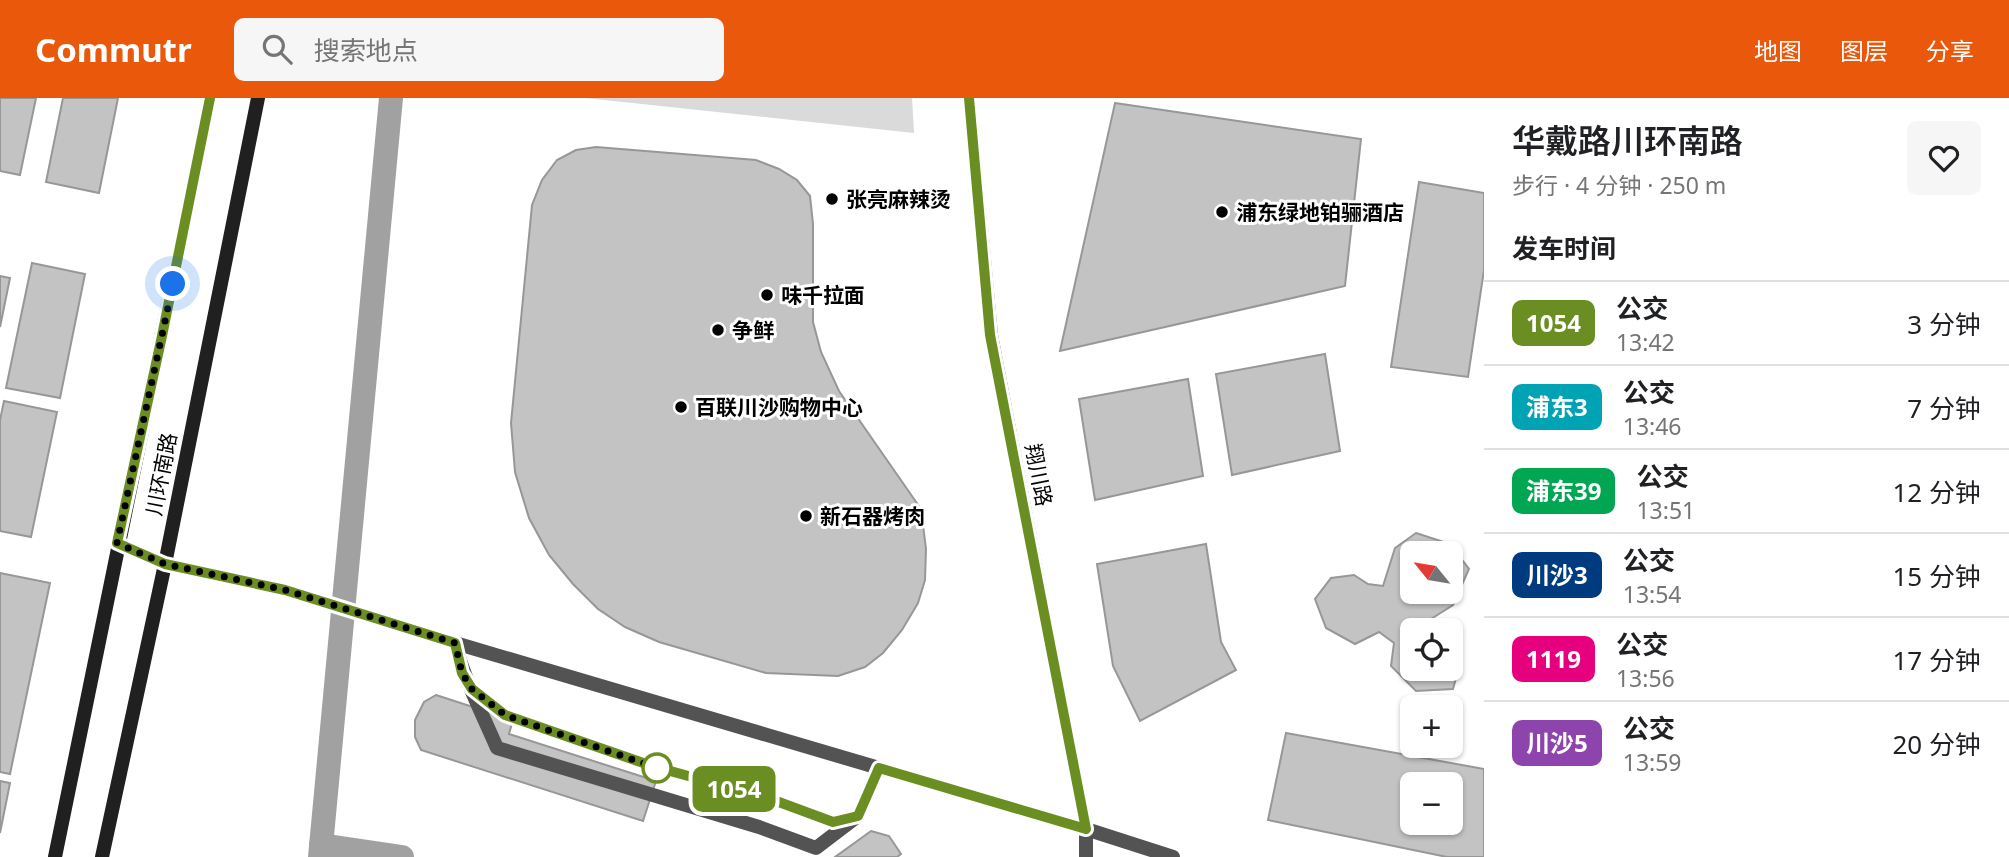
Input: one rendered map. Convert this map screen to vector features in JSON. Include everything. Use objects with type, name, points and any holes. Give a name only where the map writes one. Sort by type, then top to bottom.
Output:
[{"type":"main road","name":"川环南路","points":[[55,857],[210,98]]},
{"type":"main road","name":"川环南路","points":[[102,857],[165,564],[258,98]]},
{"type":"street","name":"翔川路","points":[[970,98],[990,335],[1086,829],[1086,857]]},
{"type":"street","points":[[117,543],[165,564],[285,590],[1173,857]]},
{"type":"street","points":[[455,643],[462,673],[472,689],[497,748],[759,827],[816,848],[858,816],[879,768]]},
{"type":"street","points":[[472,689],[505,715],[652,766],[768,798],[833,822],[858,816]]},
{"type":"shaded area","points":[[585,98],[912,98],[914,133]]},
{"type":"building","points":[[0,98],[36,98],[20,175],[0,171]]},
{"type":"building","points":[[63,98],[118,98],[99,193],[46,182]]},
{"type":"building","name":"浦东绿地铂骊酒店","points":[[1115,103],[1361,139],[1345,286],[1060,351]]},
{"type":"building","name":"百联川沙购物中心","points":[[596,147],[756,160],[797,180],[810,196],[813,224],[813,322],[821,352],[839,391],[921,509],[926,549],[925,580],[918,603],[902,630],[883,653],[865,667],[838,676],[766,673],[659,642],[625,627],[598,609],[573,584],[549,555],[529,518],[515,472],[511,423],[532,205],[542,180],[557,160],[576,150]]},
{"type":"building","points":[[1419,182],[1484,193],[1484,270],[1468,377],[1391,367]]},
{"type":"building","points":[[32,263],[85,274],[60,398],[6,388]]},
{"type":"building","points":[[0,276],[10,278],[0,327]]},
{"type":"building","points":[[1325,354],[1340,451],[1232,475],[1216,374]]},
{"type":"building","points":[[1188,379],[1203,476],[1095,500],[1079,399]]},
{"type":"building","points":[[4,401],[57,412],[31,537],[0,531],[0,420]]},
{"type":"building","points":[[1416,533],[1441,541],[1405,541]]},
{"type":"building","points":[[1206,544],[1221,642],[1236,670],[1140,721],[1113,666],[1097,564]]},
{"type":"building","points":[[1400,544],[1400,604],[1453,604],[1433,618],[1400,618],[1400,675],[1391,666],[1394,643],[1379,632],[1355,644],[1326,628],[1315,599],[1331,578],[1354,575],[1368,584],[1383,586],[1395,548]]},
{"type":"building","points":[[1463,561],[1469,569],[1463,582]]},
{"type":"building","points":[[0,573],[50,583],[10,774],[0,772]]},
{"type":"building","points":[[1406,681],[1455,681],[1453,689],[1416,691]]},
{"type":"building","points":[[436,695],[513,720],[509,734],[656,781],[643,821],[421,750],[415,737],[415,720],[424,702]]},
{"type":"building","points":[[1286,733],[1400,754],[1400,758],[1424,758],[1484,769],[1484,857],[1447,857],[1268,820]]},
{"type":"building","points":[[0,781],[10,783],[0,833]]},
{"type":"building","points":[[871,831],[889,836],[901,854],[897,857],[835,857]]},
{"type":"waterway","points":[[320,857],[391,98]]},
{"type":"waterway","points":[[321,845],[402,857]]},
{"type":"bus line","name":"1054","points":[[210,98],[117,543],[165,564],[285,590],[455,643],[462,673],[472,689],[505,715],[652,766],[768,798],[833,822],[858,816],[879,768],[1086,829],[990,335],[969,98]]},
{"type":"place","name":"张亮麻辣烫","points":[[832,199]]},
{"type":"place","name":"浦东绿地铂骊酒店","points":[[1222,212]]},
{"type":"place","name":"味千拉面","points":[[767,295]]},
{"type":"place","name":"争鲜","points":[[718,330]]},
{"type":"place","name":"百联川沙购物中心","points":[[681,407]]},
{"type":"place","name":"新石器烤肉","points":[[806,516]]},
{"type":"route","points":[[173,284],[117,543],[165,564],[285,590],[455,643],[462,673],[472,689],[505,715],[657,768]]}]
